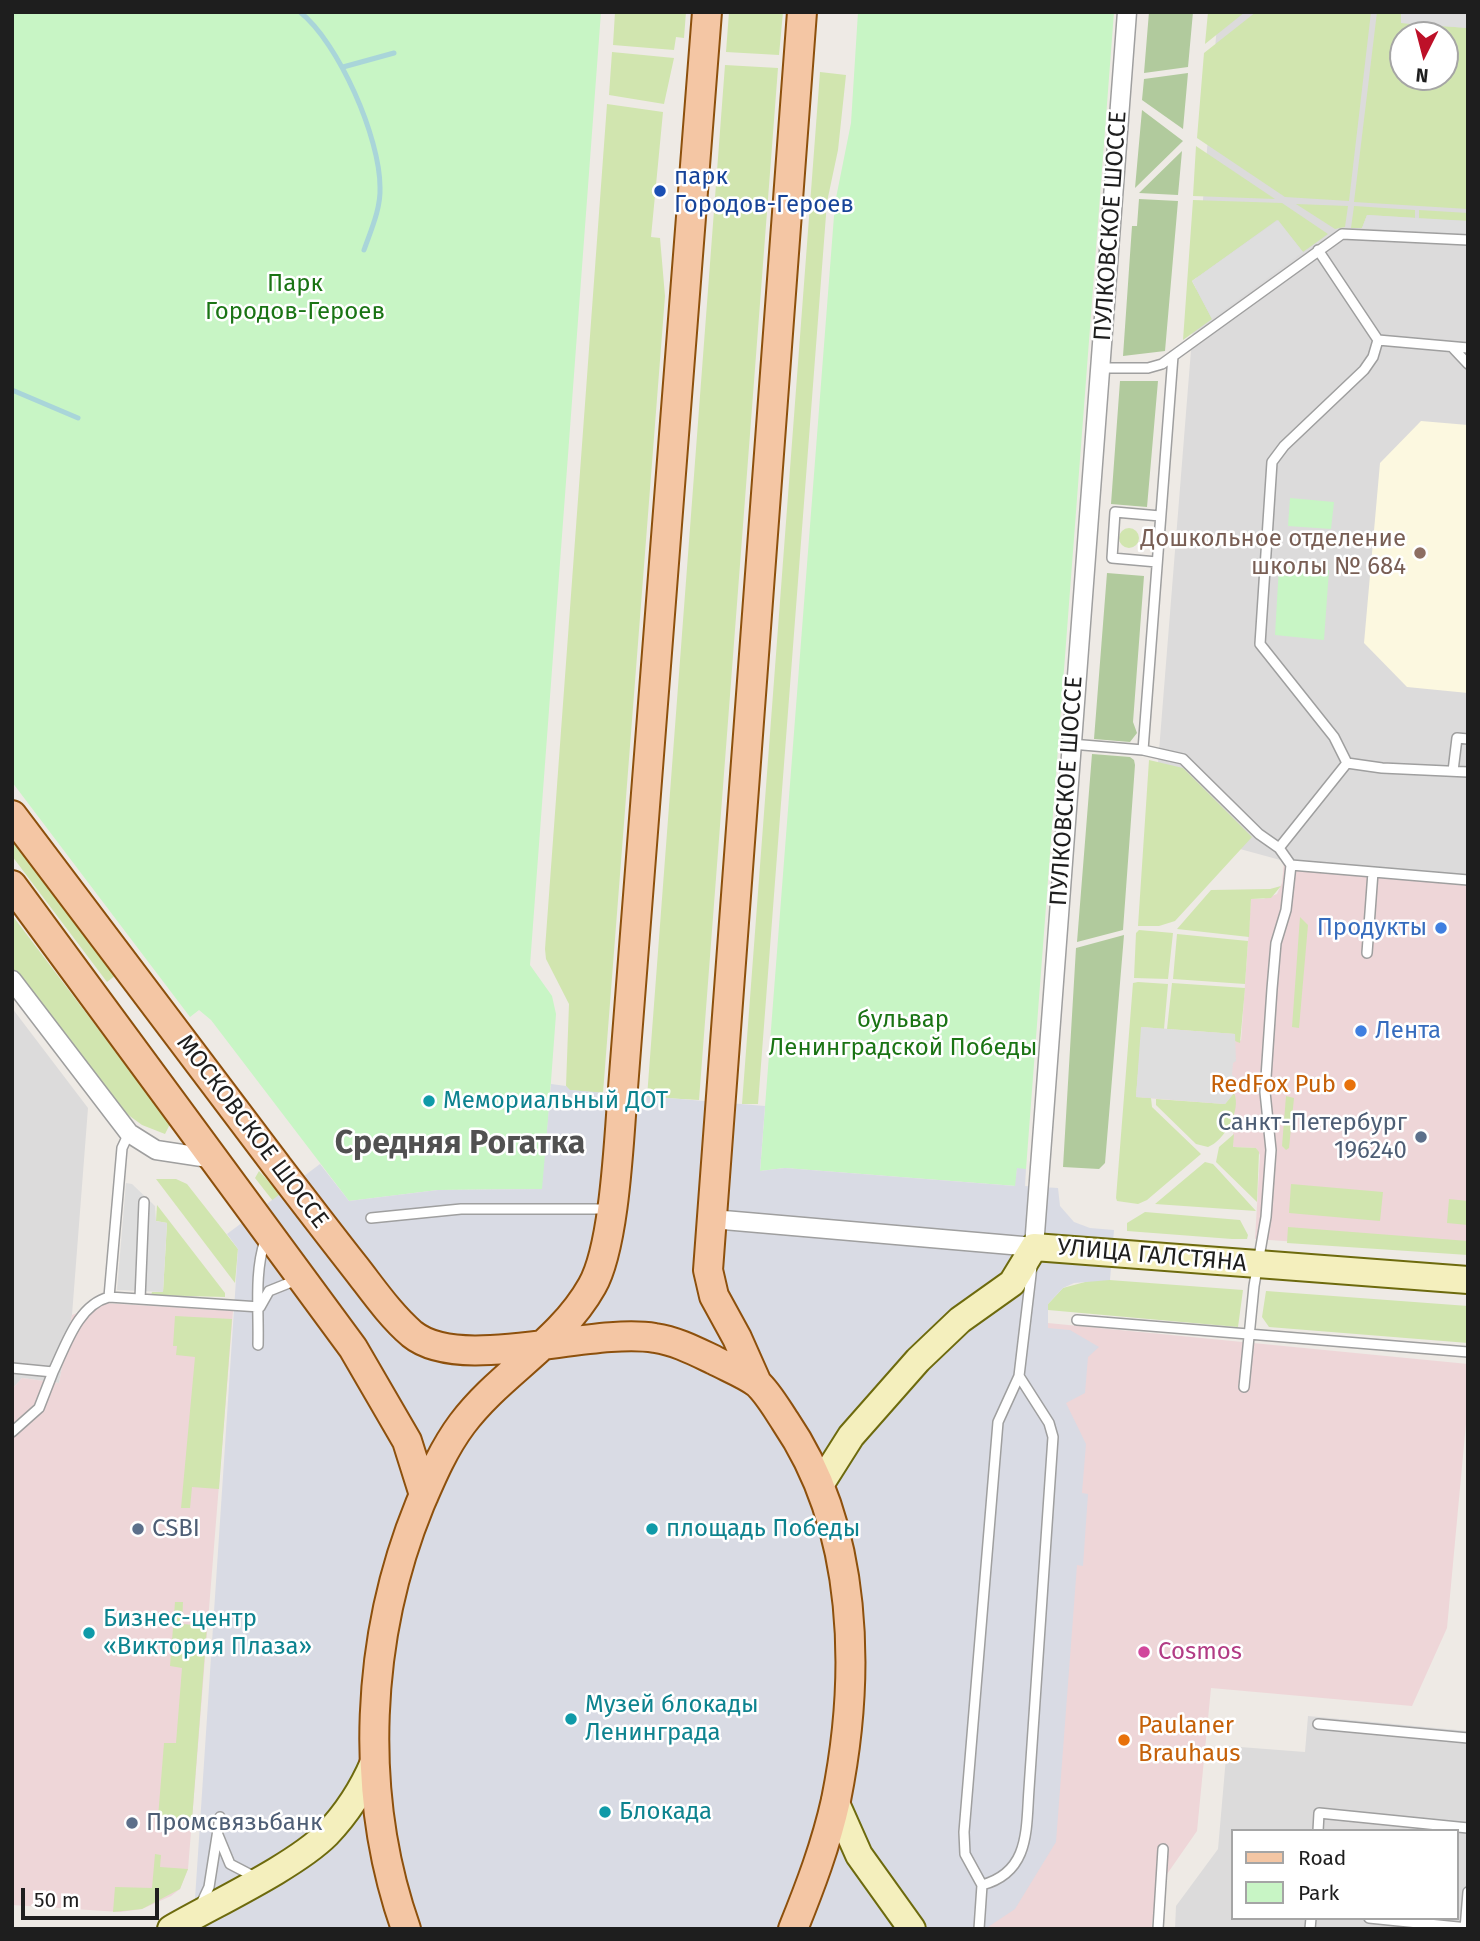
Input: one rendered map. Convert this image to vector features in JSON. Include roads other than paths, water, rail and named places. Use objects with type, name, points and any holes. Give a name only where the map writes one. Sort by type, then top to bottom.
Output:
[{"type":"main road","points":[[406,1929],[383,1837],[374,1762],[374,1724],[383,1635],[397,1566],[444,1450],[484,1397],[548,1343],[592,1286],[606,1245],[623,1096],[707,12]]},
{"type":"main road","points":[[793,1929],[816,1871],[835,1801],[848,1710],[849,1640],[841,1563],[820,1485],[799,1440],[757,1383],[710,1284],[712,1219],[802,12]]},
{"type":"main road","name":"МОСКОВСКОЕ ШОССЕ","points":[[12,815],[369,1286],[414,1335],[428,1345],[460,1351],[548,1343]]},
{"type":"main road","name":"МОСКОВСКОЕ ШОССЕ","points":[[12,885],[353,1348],[407,1441],[424,1495]]},
{"type":"main road","points":[[113,1019],[146,992]]},
{"type":"main road","points":[[548,1343],[618,1336],[656,1338],[696,1351],[757,1383]]},
{"type":"street","name":"ПУЛКОВСКОЕ ШОССЕ","points":[[1034,1247],[1127,12]]},
{"type":"street","points":[[12,980],[129,1133],[156,1150],[216,1159]]},
{"type":"street","points":[[712,1219],[1034,1247]]},
{"type":"street","name":"УЛИЦА ГАЛСТЯНА","points":[[820,1485],[851,1436],[918,1360],[960,1320],[1012,1283],[1034,1247],[1468,1280]]},
{"type":"street","points":[[171,1929],[260,1879],[326,1835],[365,1784],[374,1762]]},
{"type":"street","points":[[835,1801],[859,1855],[912,1929]]},
{"type":"lane","points":[[1100,368],[1148,368],[1173,356],[1318,250],[1347,232],[1468,240]]},
{"type":"lane","points":[[1318,250],[1378,340]]},
{"type":"lane","points":[[1378,340],[1468,348]]},
{"type":"lane","points":[[1347,763],[1334,737],[1260,644],[1269,475],[1278,453],[1364,370],[1373,357],[1378,340]]},
{"type":"lane","points":[[1452,346],[1468,364]]},
{"type":"lane","points":[[1143,750],[1173,356]]},
{"type":"lane","points":[[1157,562],[1112,558],[1115,512],[1160,516]]},
{"type":"lane","points":[[1453,771],[1457,738],[1468,739]]},
{"type":"lane","points":[[1071,744],[1143,750],[1183,758],[1259,834],[1279,848],[1291,865],[1286,910],[1276,943],[1265,1092],[1271,1150],[1244,1387]]},
{"type":"lane","points":[[1347,763],[1468,772]]},
{"type":"lane","points":[[1279,848],[1347,763]]},
{"type":"lane","points":[[1291,865],[1468,880]]},
{"type":"lane","points":[[1367,953],[1373,872]]},
{"type":"lane","points":[[109,1297],[120,1158],[129,1133]]},
{"type":"lane","points":[[139,1299],[144,1202]]},
{"type":"lane","points":[[371,1218],[461,1209],[610,1209]]},
{"type":"lane","points":[[258,1345],[260,1307],[257,1292],[260,1258],[268,1232]]},
{"type":"lane","points":[[978,1929],[982,1885],[965,1854],[964,1832],[998,1422],[1019,1376],[1034,1247]]},
{"type":"lane","points":[[260,1307],[270,1291],[303,1278]]},
{"type":"lane","points":[[12,1432],[39,1408],[72,1329],[95,1301],[109,1297],[260,1307]]},
{"type":"lane","points":[[1077,1320],[1468,1352]]},
{"type":"lane","points":[[12,1368],[53,1372]]},
{"type":"lane","points":[[982,1885],[999,1880],[1014,1865],[1025,1845],[1053,1437],[1049,1423],[1019,1376]]},
{"type":"lane","points":[[1318,1724],[1468,1738]]},
{"type":"lane","points":[[1318,1829],[1319,1813],[1468,1828]]},
{"type":"lane","points":[[195,1915],[209,1887],[220,1817]]},
{"type":"lane","points":[[218,1833],[230,1864],[260,1879]]},
{"type":"lane","points":[[1158,1929],[1163,1849]]},
{"type":"lane","points":[[1388,1920],[1466,1928],[1468,1892]]},
{"type":"waterway","points":[[300,12],[315,26],[342,68],[355,93],[373,143],[380,195],[364,250]]},
{"type":"waterway","points":[[343,67],[394,53]]},
{"type":"waterway","points":[[12,390],[78,418]]},
{"type":"place","name":"парк Городов-Героев","points":[[660,191]]},
{"type":"place","name":"Дошкольное отделение школы № 684","points":[[1420,553]]},
{"type":"place","name":"Продукты","points":[[1441,928]]},
{"type":"place","name":"Лента","points":[[1361,1031]]},
{"type":"place","name":"RedFox Pub","points":[[1350,1085]]},
{"type":"place","name":"Мемориальный ДОТ","points":[[429,1101]]},
{"type":"place","name":"Санкт-Петербург 196240","points":[[1421,1137]]},
{"type":"place","name":"CSBI","points":[[138,1529]]},
{"type":"place","name":"площадь Победы","points":[[652,1529]]},
{"type":"place","name":"Бизнес-центр «Виктория Плаза»","points":[[89,1633]]},
{"type":"place","name":"Cosmos","points":[[1144,1652]]},
{"type":"place","name":"Музей блокады Ленинграда","points":[[571,1719]]},
{"type":"place","name":"Paulaner Brauhaus","points":[[1124,1740]]},
{"type":"place","name":"Блокада","points":[[605,1812]]},
{"type":"place","name":"Промсвязьбанк","points":[[132,1823]]},
{"type":"district","name":"Средняя Рогатка","points":[[460,1144]]},
{"type":"park label","name":"Парк Городов-Героев","points":[[295,298]]},
{"type":"park label","name":"бульвар Ленинградской Победы","points":[[903,1034]]}]
